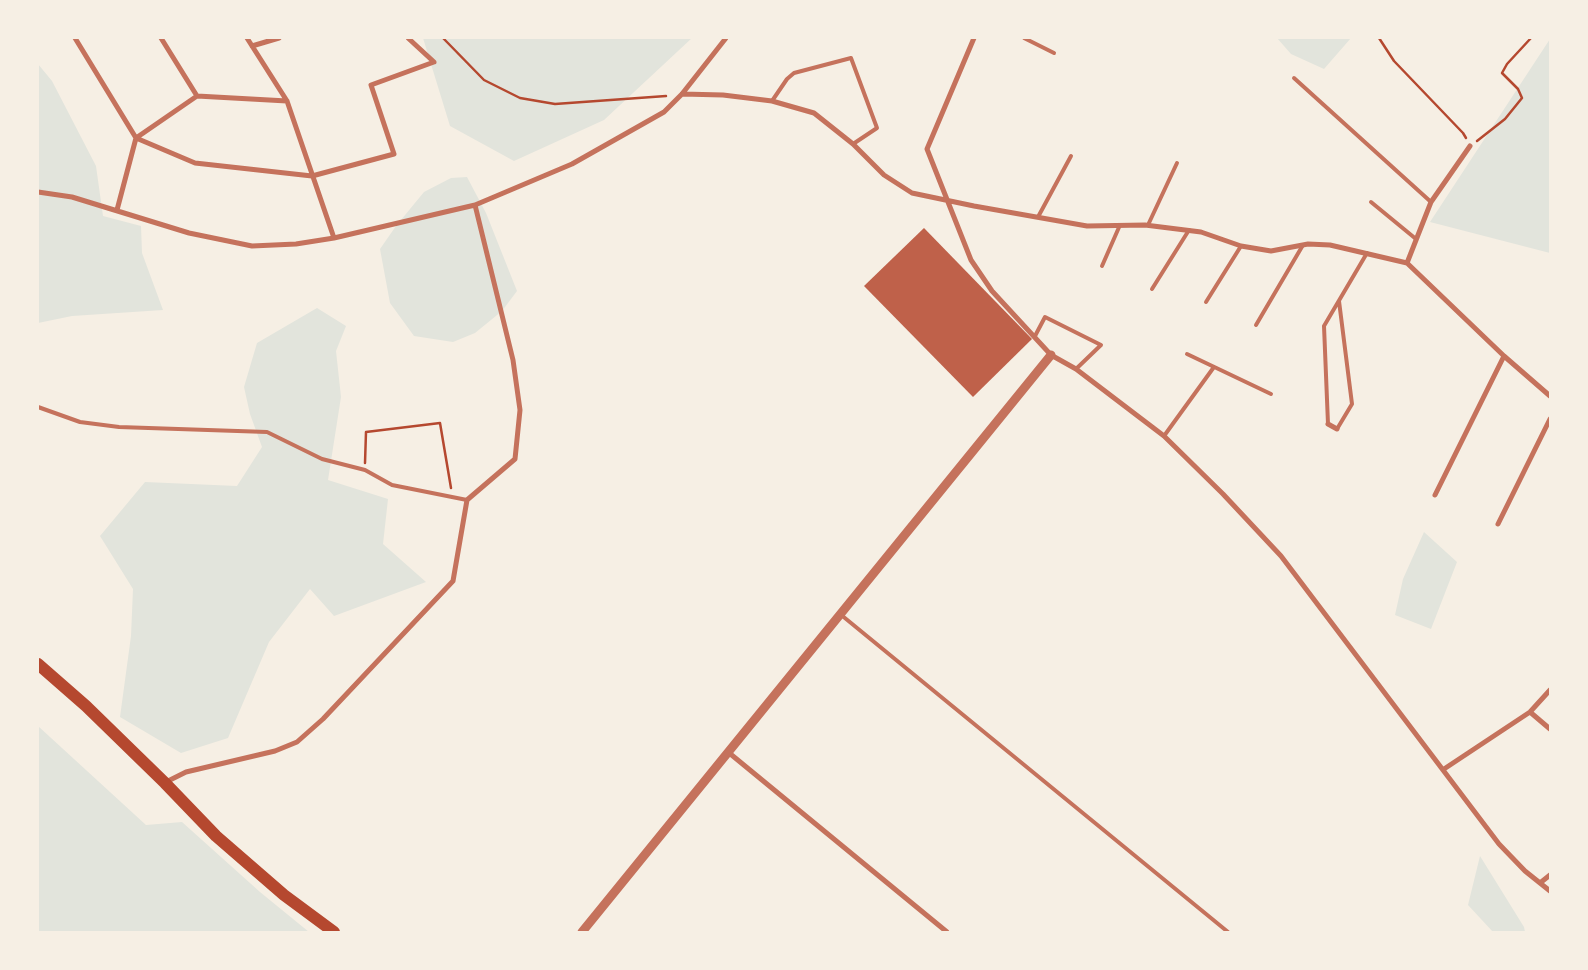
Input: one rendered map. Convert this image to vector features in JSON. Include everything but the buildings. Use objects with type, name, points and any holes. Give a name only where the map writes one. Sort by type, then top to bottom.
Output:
[{"type":"main road","points":[[38,664],[86,706],[216,836],[284,895],[334,932]]},
{"type":"street","points":[[75,38],[136,138],[195,163],[312,176],[394,154],[371,85],[434,62],[408,38]]},
{"type":"street","points":[[161,38],[197,96]]},
{"type":"street","points":[[247,38],[287,101],[334,238]]},
{"type":"street","points":[[252,46],[278,38]]},
{"type":"street","points":[[38,192],[72,197],[189,233],[252,246],[296,244],[334,238],[475,205],[572,164],[664,112],[682,94],[726,38]]},
{"type":"street","points":[[974,38],[927,149],[971,260],[992,291],[1051,355],[1076,369],[1164,436],[1223,494],[1281,556],[1499,844],[1525,871],[1550,891]]},
{"type":"street","points":[[682,94],[723,95],[772,101],[814,113],[853,144],[884,175],[912,192],[1087,226],[1148,225],[1189,230],[1201,232],[1242,246],[1271,251],[1303,245],[1330,245],[1407,263],[1504,356],[1550,396]]},
{"type":"street","points":[[117,210],[136,138],[197,96],[287,101]]},
{"type":"street","points":[[1407,263],[1431,202],[1470,146]]},
{"type":"street","points":[[165,783],[186,772],[275,751],[298,742],[324,719],[453,580],[467,500],[515,459],[520,410],[513,360],[475,205]]},
{"type":"street","points":[[582,932],[1051,355]]},
{"type":"street","points":[[1435,495],[1504,356]]},
{"type":"street","points":[[1498,524],[1550,419]]},
{"type":"street","points":[[1328,424],[1337,429]]},
{"type":"street","points":[[1444,769],[1530,712],[1550,690]]},
{"type":"street","points":[[1530,712],[1550,729]]},
{"type":"street","points":[[728,752],[947,932]]},
{"type":"street","points":[[1540,883],[1550,876]]},
{"type":"lane","points":[[1024,38],[1054,53]]},
{"type":"lane","points":[[772,101],[794,73],[851,58],[877,128],[853,144]]},
{"type":"lane","points":[[1294,78],[1431,202]]},
{"type":"lane","points":[[1038,217],[1071,156]]},
{"type":"lane","points":[[1148,225],[1177,163]]},
{"type":"lane","points":[[1371,202],[1416,239]]},
{"type":"lane","points":[[1102,266],[1120,225]]},
{"type":"lane","points":[[1152,289],[1189,230]]},
{"type":"lane","points":[[1256,325],[1303,245]]},
{"type":"lane","points":[[1206,302],[1242,246]]},
{"type":"lane","points":[[1328,424],[1324,326],[1366,253]]},
{"type":"lane","points":[[1337,429],[1352,404],[1338,301]]},
{"type":"lane","points":[[1035,336],[1045,317],[1101,345],[1076,369]]},
{"type":"lane","points":[[1187,354],[1272,394]]},
{"type":"lane","points":[[1164,436],[1214,367]]},
{"type":"lane","points":[[38,407],[80,422],[119,428],[268,432],[322,459],[365,470],[392,485],[467,500]]},
{"type":"lane","points":[[840,614],[1228,932]]},
{"type":"path","points":[[443,38],[484,80],[520,98],[555,104],[682,94]]},
{"type":"path","points":[[1379,38],[1394,61],[1464,132],[1470,146],[1504,119],[1522,98],[1518,89],[1502,73],[1507,64],[1531,38]]},
{"type":"path","points":[[365,470],[366,432],[440,423],[453,498]]},
{"type":"shaded area","points":[[423,38],[692,38],[604,120],[514,161],[450,126]]},
{"type":"shaded area","points":[[1277,38],[1351,38],[1324,69],[1291,54]]},
{"type":"shaded area","points":[[1550,39],[1550,253],[1430,222]]},
{"type":"shaded area","points":[[38,64],[52,81],[96,166],[103,216],[141,226],[142,253],[163,310],[72,316],[38,323]]},
{"type":"shaded area","points":[[467,177],[486,213],[517,291],[502,311],[475,333],[453,342],[414,336],[390,303],[380,249],[424,192],[451,178]]},
{"type":"shaded area","points":[[317,308],[346,326],[336,351],[341,397],[328,480],[388,499],[383,544],[426,582],[334,616],[310,589],[269,642],[228,738],[181,753],[120,717],[131,636],[133,589],[100,536],[145,482],[237,486],[262,447],[250,414],[244,387],[257,343]]},
{"type":"shaded area","points":[[1424,532],[1457,562],[1431,629],[1395,615],[1403,579]]},
{"type":"shaded area","points":[[38,726],[146,825],[182,822],[260,892],[309,932],[38,932]]},
{"type":"shaded area","points":[[1480,856],[1524,927],[1525,932],[1493,932],[1468,905]]}]
